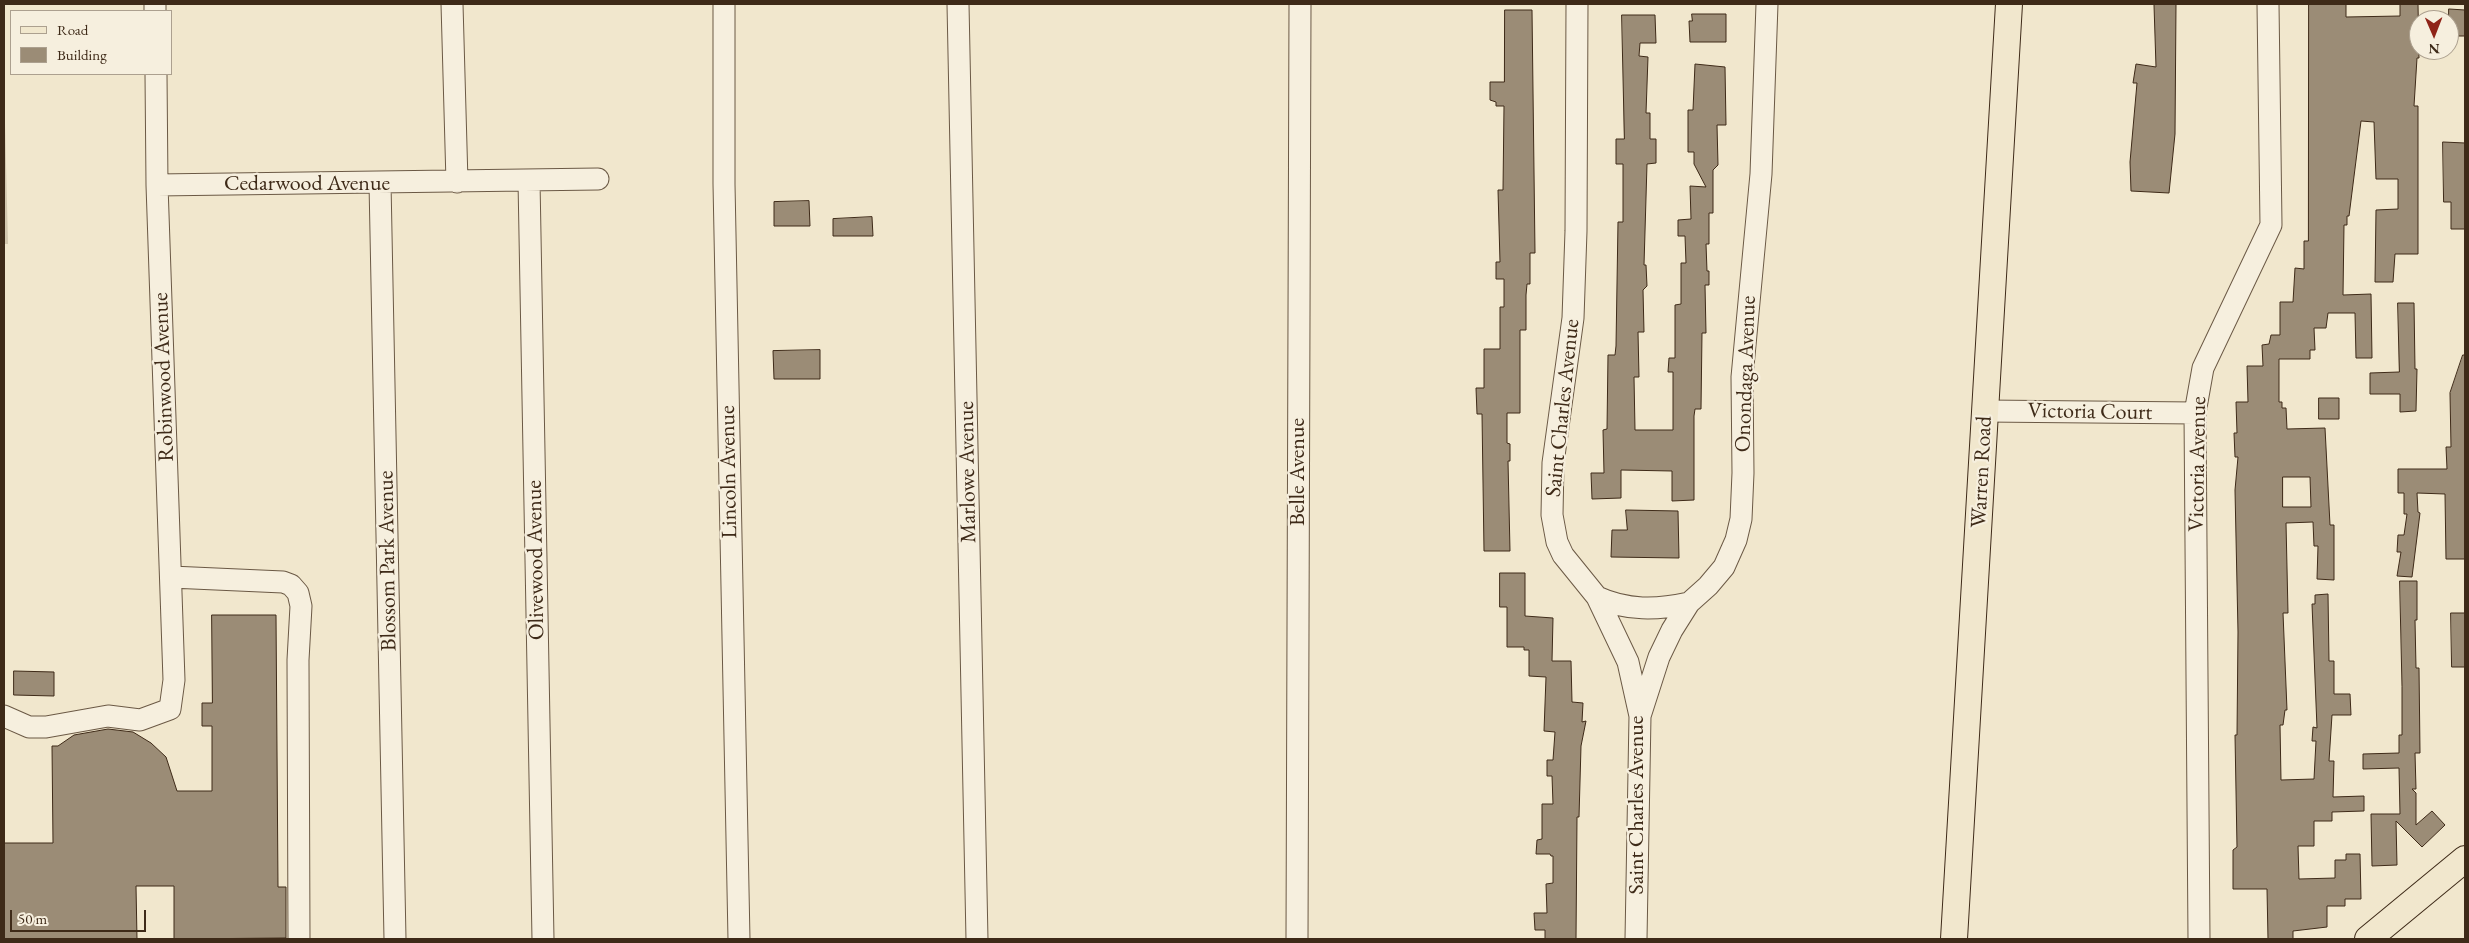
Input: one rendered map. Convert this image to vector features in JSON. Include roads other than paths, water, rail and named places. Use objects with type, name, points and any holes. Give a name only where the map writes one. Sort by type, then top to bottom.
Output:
[{"type":"main road","name":"Warren Road","points":[[1954,939],[2009,4]]},
{"type":"main road","points":[[2368,939],[2465,859]]},
{"type":"street","points":[[452,4],[457,182],[598,179]]},
{"type":"street","name":"Lincoln Avenue","points":[[724,4],[724,212],[739,939]]},
{"type":"street","name":"Marlowe Avenue","points":[[958,4],[977,939]]},
{"type":"street","name":"Belle Avenue","points":[[1297,939],[1300,4]]},
{"type":"street","name":"Saint Charles Avenue","points":[[1577,4],[1574,310],[1553,463],[1552,515],[1557,542],[1572,569],[1597,597],[1628,662],[1640,716],[1636,939]]},
{"type":"street","name":"Onondaga Avenue","points":[[1640,716],[1659,657],[1689,603],[1708,586],[1724,567],[1736,540],[1741,519],[1743,473],[1742,377],[1762,174],[1767,4]]},
{"type":"street","name":"Victoria Avenue","points":[[2199,939],[2195,413],[2203,368],[2271,225],[2268,4]]},
{"type":"street","name":"Robinwood Avenue","points":[[4,716],[29,727],[46,727],[108,716],[140,720],[170,709],[174,680],[157,185],[156,75]]},
{"type":"street","name":"Olivewood Avenue","points":[[529,181],[544,939]]},
{"type":"street","name":"Cedarwood Avenue","points":[[157,185],[457,182]]},
{"type":"street","name":"Blossom Park Avenue","points":[[380,183],[395,939]]},
{"type":"street","name":"Victoria Court","points":[[1985,411],[2195,413]]},
{"type":"street","points":[[171,577],[282,582],[290,585],[298,593],[301,606],[298,660],[299,939]]},
{"type":"street","points":[[1597,597],[1627,608],[1658,608],[1689,603]]}]
